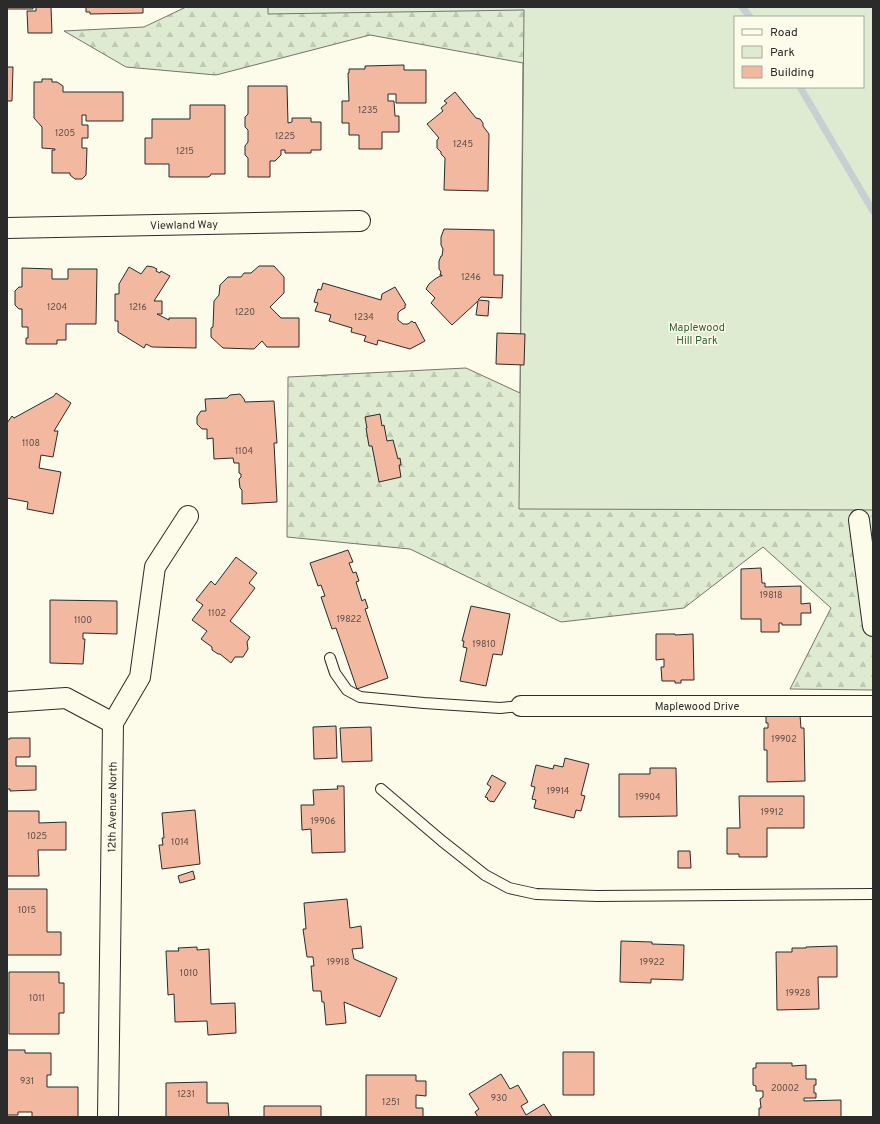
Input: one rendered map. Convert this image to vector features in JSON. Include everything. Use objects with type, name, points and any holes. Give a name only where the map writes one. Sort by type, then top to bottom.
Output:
[{"type":"street","name":"Viewland Way","points":[[7,228],[360,221]]},
{"type":"street","name":"12th Avenue North","points":[[108,1117],[113,723],[140,677],[155,568],[188,516]]},
{"type":"street","points":[[859,520],[873,626]]},
{"type":"street","points":[[7,702],[66,698],[113,723]]},
{"type":"street","name":"Maplewood Drive","points":[[521,706],[873,706]]},
{"type":"lane","points":[[330,658],[335,673],[347,690],[360,697],[500,708],[521,706]]},
{"type":"lane","points":[[381,789],[442,841],[485,875],[509,888],[536,894],[597,896],[873,894]]},
{"type":"green space","name":"Maplewood Hill Park","points":[[186,7],[873,7],[873,690],[790,689],[831,608],[763,547],[684,608],[561,622],[410,549],[287,537],[288,377],[466,368],[520,393],[523,63],[370,35],[216,75],[126,67],[64,31],[144,27]]},
{"type":"green space","name":"Maplewood Hill Park","points":[[268,7],[873,7],[873,510],[519,509],[524,10],[268,14]]},
{"type":"building","points":[[7,7],[33,7],[33,9],[7,9]]},
{"type":"building","points":[[36,7],[51,7],[52,33],[28,33],[27,11],[36,11]]},
{"type":"building","points":[[86,7],[143,7],[143,13],[90,14],[90,12],[86,12]]},
{"type":"building","points":[[404,65],[404,70],[426,70],[426,103],[396,103],[396,94],[388,94],[388,101],[394,101],[395,116],[399,116],[399,132],[382,132],[382,149],[359,149],[359,135],[349,135],[349,123],[342,123],[342,101],[349,101],[349,69],[365,69],[365,66]]},
{"type":"building","points":[[7,67],[13,67],[12,101],[7,101]]},
{"type":"building","points":[[42,79],[52,79],[52,82],[57,82],[63,86],[63,92],[123,92],[123,121],[86,121],[86,115],[82,115],[82,125],[88,125],[88,138],[82,138],[82,148],[87,148],[86,175],[82,179],[75,179],[70,175],[70,173],[52,173],[52,150],[55,149],[42,148],[42,127],[34,118],[34,82],[42,82]]},
{"type":"building","points":[[248,86],[287,86],[288,123],[292,122],[292,118],[311,118],[311,122],[321,122],[321,150],[311,150],[311,153],[285,153],[285,150],[281,150],[281,155],[275,161],[270,161],[270,177],[248,177],[248,158],[245,155],[245,146],[248,142],[248,130],[245,127],[245,117],[248,114]]},
{"type":"building","points":[[455,92],[476,118],[480,119],[489,134],[488,191],[444,190],[445,158],[437,148],[437,140],[439,138],[427,124],[443,111],[441,108],[447,103],[444,101]]},
{"type":"building","points":[[190,105],[225,105],[225,174],[211,174],[208,177],[169,177],[169,164],[145,164],[145,138],[152,138],[152,119],[190,119]]},
{"type":"building","points":[[444,229],[494,230],[494,275],[503,275],[502,298],[481,297],[478,300],[489,301],[488,316],[476,315],[478,301],[452,325],[431,303],[435,298],[426,289],[435,279],[442,276],[440,275],[441,272],[439,269],[439,261],[442,256],[443,249],[441,245],[441,237]]},
{"type":"building","points":[[147,266],[153,267],[157,269],[156,271],[160,273],[161,271],[170,276],[154,301],[162,301],[162,314],[157,314],[169,320],[169,318],[196,318],[196,348],[152,347],[146,344],[144,348],[118,332],[118,321],[115,321],[115,294],[119,294],[119,284],[129,267],[141,274]]},
{"type":"building","points":[[259,266],[274,266],[284,277],[284,293],[270,307],[281,318],[299,318],[299,347],[267,347],[262,341],[254,349],[223,348],[211,337],[214,301],[219,295],[220,285],[228,277],[241,277],[244,273],[251,273]]},
{"type":"building","points":[[22,268],[52,269],[52,279],[68,279],[68,269],[97,269],[96,324],[66,324],[66,340],[57,340],[57,344],[26,344],[26,338],[28,338],[28,327],[22,327],[22,309],[19,309],[15,305],[15,291],[19,287],[22,287]]},
{"type":"building","points":[[323,283],[381,300],[382,294],[395,287],[406,305],[405,308],[398,313],[398,320],[403,324],[408,324],[412,321],[414,323],[415,322],[425,341],[410,349],[378,340],[377,345],[364,341],[366,336],[351,332],[352,328],[329,321],[331,315],[315,311],[318,303],[314,302],[318,289],[321,290]]},
{"type":"building","points":[[497,333],[525,334],[524,365],[496,364]]},
{"type":"building","points":[[56,393],[71,403],[54,431],[58,431],[53,457],[41,455],[39,468],[61,472],[53,514],[27,509],[28,502],[7,498],[7,423],[12,416],[14,418],[54,396]]},
{"type":"building","points":[[240,394],[245,402],[274,401],[277,443],[274,443],[277,502],[242,504],[239,463],[234,463],[233,458],[214,459],[213,438],[207,439],[207,429],[202,429],[197,424],[197,417],[201,411],[206,411],[205,399],[227,398],[230,395]]},
{"type":"building","points":[[380,414],[387,441],[393,440],[398,459],[400,458],[401,465],[399,465],[401,477],[379,482],[372,446],[369,446],[365,417]]},
{"type":"building","points":[[348,550],[353,562],[349,563],[353,573],[356,572],[359,581],[356,582],[362,601],[365,599],[368,608],[365,609],[388,678],[357,689],[336,628],[332,629],[321,597],[325,596],[321,585],[318,586],[310,563]]},
{"type":"building","points":[[236,557],[257,573],[249,583],[255,588],[230,621],[250,637],[247,642],[248,649],[243,657],[235,657],[231,663],[220,654],[212,650],[212,647],[201,639],[207,631],[192,620],[203,605],[196,600],[211,581],[215,585]]},
{"type":"building","points":[[761,568],[762,583],[765,583],[765,587],[801,586],[801,604],[810,603],[811,613],[801,613],[801,625],[782,625],[782,623],[779,623],[779,632],[761,632],[761,619],[741,619],[741,569]]},
{"type":"building","points":[[50,600],[117,601],[117,634],[83,633],[83,639],[85,639],[83,664],[50,663]]},
{"type":"building","points":[[471,606],[510,614],[502,655],[493,654],[486,686],[460,681],[467,648],[463,647],[464,641],[462,641]]},
{"type":"building","points":[[656,634],[693,634],[694,680],[681,680],[681,683],[675,683],[675,681],[662,681],[661,667],[664,667],[664,659],[656,660]]},
{"type":"building","points":[[800,715],[801,728],[804,728],[805,781],[767,782],[767,750],[764,750],[764,728],[768,728],[766,716]]},
{"type":"building","points":[[336,726],[337,758],[314,759],[313,727]]},
{"type":"building","points":[[371,727],[372,761],[342,762],[340,728]]},
{"type":"building","points":[[30,738],[30,757],[16,757],[16,766],[36,766],[36,790],[10,791],[10,789],[7,789],[7,739]]},
{"type":"building","points":[[565,758],[589,764],[581,795],[585,796],[581,811],[576,810],[574,818],[534,808],[536,800],[532,799],[535,787],[531,786],[536,765],[553,769],[554,765],[563,767]]},
{"type":"building","points":[[650,768],[676,768],[677,816],[619,817],[619,774],[650,774]]},
{"type":"building","points":[[492,775],[506,783],[494,802],[491,802],[485,797],[491,787],[487,784]]},
{"type":"building","points":[[337,786],[344,786],[345,852],[312,853],[311,829],[302,830],[301,805],[314,805],[313,790],[338,789]]},
{"type":"building","points":[[739,796],[804,796],[804,828],[767,828],[767,857],[739,857],[739,854],[727,854],[727,828],[740,828]]},
{"type":"building","points":[[195,810],[200,864],[162,869],[159,845],[163,845],[162,838],[164,838],[162,813]]},
{"type":"building","points":[[7,811],[39,811],[39,823],[66,822],[66,850],[38,850],[39,876],[7,876]]},
{"type":"building","points":[[678,851],[690,851],[691,868],[678,868]]},
{"type":"building","points":[[193,871],[195,879],[180,883],[178,876]]},
{"type":"building","points":[[7,889],[47,889],[47,932],[61,932],[61,955],[7,955]]},
{"type":"building","points":[[347,899],[350,928],[361,926],[363,948],[352,949],[354,959],[397,978],[380,1017],[344,1002],[346,1023],[326,1025],[324,1002],[322,1002],[321,991],[313,991],[311,966],[314,966],[313,957],[307,957],[303,929],[306,929],[304,903]]},
{"type":"building","points":[[621,941],[684,945],[683,980],[651,979],[651,983],[620,982]]},
{"type":"building","points":[[837,946],[837,977],[818,977],[819,1009],[777,1010],[776,952],[792,952],[792,948]]},
{"type":"building","points":[[197,947],[197,950],[209,949],[211,1004],[235,1003],[236,1033],[208,1035],[207,1021],[175,1022],[174,994],[168,995],[166,951],[179,951],[178,948]]},
{"type":"building","points":[[9,972],[59,972],[59,983],[64,983],[64,1013],[59,1013],[59,1034],[9,1034]]},
{"type":"building","points":[[7,1050],[25,1050],[25,1053],[51,1053],[51,1075],[47,1075],[47,1087],[78,1087],[78,1117],[32,1117],[32,1112],[18,1112],[18,1115],[7,1115]]},
{"type":"building","points":[[563,1052],[594,1052],[594,1095],[563,1095]]},
{"type":"building","points":[[756,1063],[792,1063],[792,1066],[806,1065],[806,1079],[816,1079],[814,1093],[816,1093],[816,1098],[804,1098],[804,1101],[841,1100],[841,1117],[759,1117],[759,1108],[761,1108],[760,1099],[763,1097],[763,1091],[756,1091],[756,1086],[753,1085],[753,1068],[756,1068]]},
{"type":"building","points":[[501,1074],[510,1089],[518,1085],[528,1102],[521,1106],[526,1115],[544,1104],[552,1117],[478,1117],[475,1112],[479,1109],[469,1094]]},
{"type":"building","points":[[366,1075],[416,1075],[416,1081],[426,1081],[426,1096],[416,1095],[416,1108],[423,1108],[423,1117],[366,1117]]},
{"type":"building","points":[[207,1082],[207,1103],[228,1103],[229,1117],[166,1117],[166,1083]]},
{"type":"building","points":[[264,1106],[321,1106],[321,1117],[264,1117]]},
{"type":"waterway","points":[[742,7],[749,16]]},
{"type":"waterway","points":[[801,88],[873,211]]}]
